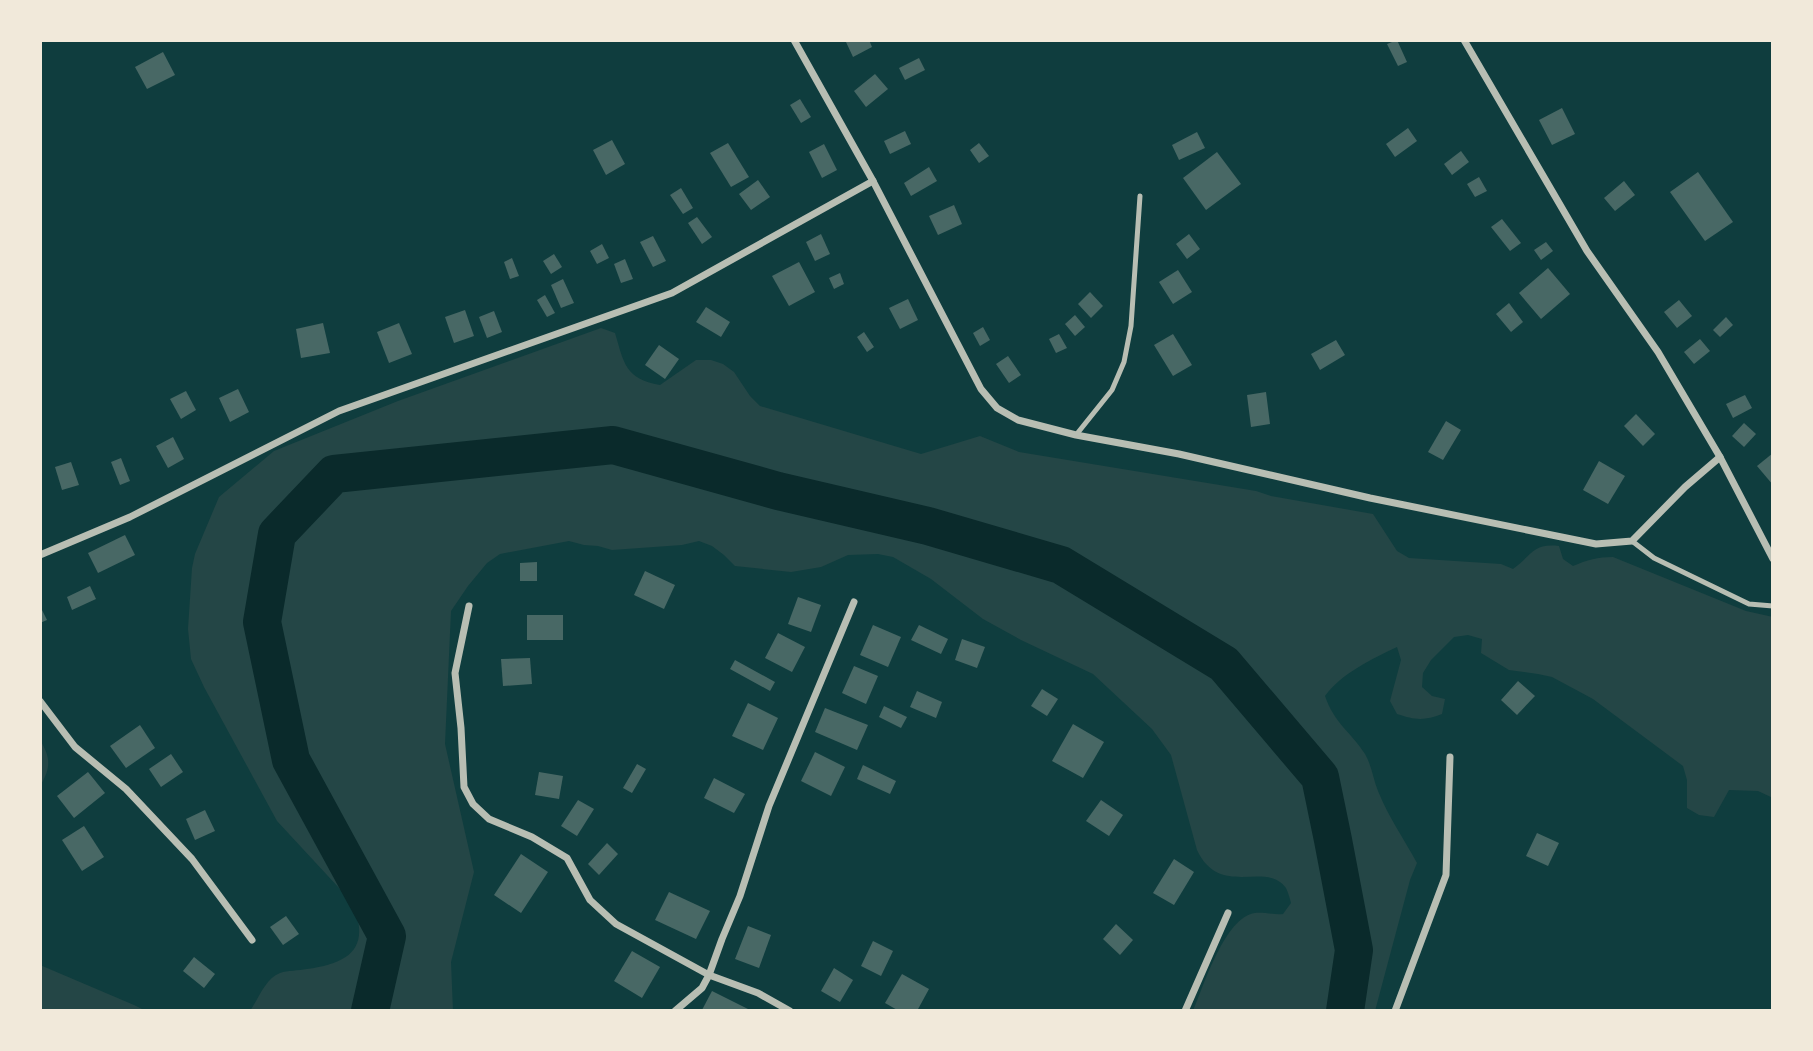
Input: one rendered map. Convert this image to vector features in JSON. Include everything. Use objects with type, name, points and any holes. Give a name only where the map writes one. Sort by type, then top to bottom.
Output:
[{"type":"street","points":[[794,40],[873,181],[981,389],[998,408],[1018,420],[1076,435],[1179,454],[1370,498],[1596,544],[1632,541],[1685,487],[1720,457]]},
{"type":"street","points":[[1464,40],[1587,251],[1658,352],[1720,457],[1773,559]]},
{"type":"street","points":[[40,555],[130,517],[339,411],[672,293],[873,181]]},
{"type":"street","points":[[676,1011],[702,988],[709,975],[740,896],[769,806],[854,602]]},
{"type":"street","points":[[469,606],[455,673],[464,787],[473,804],[489,819],[532,837],[567,858],[590,900],[616,924],[709,975],[758,993],[790,1011]]},
{"type":"street","points":[[40,701],[75,747],[126,789],[192,859],[252,940]]},
{"type":"street","points":[[1395,1011],[1447,875],[1450,757]]},
{"type":"street","points":[[1185,1011],[1228,913]]},
{"type":"lane","points":[[1076,435],[1112,390],[1124,362],[1131,326],[1140,196]]},
{"type":"lane","points":[[1632,541],[1654,558],[1749,604],[1773,606]]},
{"type":"shaded area","points":[[601,328],[615,333],[624,361],[639,379],[660,385],[696,360],[711,360],[734,372],[760,406],[921,454],[980,436],[1019,452],[1256,491],[1373,514],[1397,551],[1409,558],[1501,564],[1513,569],[1538,548],[1559,546],[1563,559],[1573,566],[1593,559],[1613,557],[1746,611],[1773,617],[1773,798],[1758,791],[1729,790],[1714,817],[1699,815],[1687,808],[1687,780],[1683,766],[1593,699],[1552,677],[1509,670],[1481,653],[1482,639],[1468,635],[1454,637],[1431,660],[1423,673],[1422,687],[1432,696],[1445,699],[1442,714],[1420,719],[1397,714],[1390,701],[1401,660],[1397,647],[1349,674],[1325,696],[1338,720],[1365,754],[1382,800],[1417,863],[1375,1011],[1193,1011],[1217,954],[1234,926],[1244,917],[1255,913],[1283,914],[1291,903],[1290,898],[1286,888],[1277,880],[1267,877],[1230,876],[1218,873],[1207,865],[1197,850],[1171,755],[1152,729],[1093,674],[983,619],[931,579],[893,557],[878,554],[848,555],[821,567],[791,572],[735,566],[712,546],[699,541],[682,545],[612,550],[569,541],[500,554],[487,563],[451,611],[445,744],[474,872],[451,962],[453,1011],[250,1011],[266,984],[275,976],[286,971],[322,966],[346,957],[358,941],[359,931],[352,902],[277,821],[191,659],[188,629],[192,568],[195,554],[219,497],[274,451],[398,401]]},
{"type":"shaded area","points":[[40,740],[48,763],[40,786]]},
{"type":"shaded area","points":[[40,965],[134,1005],[146,1011],[40,1011]]},
{"type":"building","points":[[869,40],[872,47],[853,57],[846,42]]},
{"type":"building","points":[[1397,40],[1407,62],[1398,66],[1387,44]]},
{"type":"building","points":[[163,52],[175,75],[147,89],[135,67]]},
{"type":"building","points":[[919,58],[925,70],[905,80],[899,68]]},
{"type":"building","points":[[875,74],[888,89],[866,107],[854,91]]},
{"type":"building","points":[[800,99],[811,117],[801,123],[790,105]]},
{"type":"building","points":[[1562,108],[1575,134],[1552,145],[1539,120]]},
{"type":"building","points":[[1408,128],[1417,141],[1395,157],[1386,144]]},
{"type":"building","points":[[905,131],[911,144],[890,154],[884,141]]},
{"type":"building","points":[[1197,132],[1205,148],[1179,160],[1172,145]]},
{"type":"building","points":[[612,140],[625,164],[606,175],[593,150]]},
{"type":"building","points":[[728,143],[749,177],[731,187],[710,153]]},
{"type":"building","points":[[979,143],[989,156],[979,163],[970,150]]},
{"type":"building","points":[[824,144],[837,170],[822,178],[809,152]]},
{"type":"building","points":[[1461,151],[1469,162],[1452,175],[1444,164]]},
{"type":"building","points":[[1217,152],[1241,184],[1206,210],[1183,178]]},
{"type":"building","points":[[929,167],[937,181],[911,196],[904,183]]},
{"type":"building","points":[[1698,172],[1733,222],[1705,241],[1670,192]]},
{"type":"building","points":[[1479,177],[1487,191],[1475,197],[1467,184]]},
{"type":"building","points":[[758,180],[770,197],[751,210],[739,194]]},
{"type":"building","points":[[1624,181],[1635,195],[1615,211],[1604,198]]},
{"type":"building","points":[[681,188],[693,208],[683,214],[670,195]]},
{"type":"building","points":[[954,205],[962,224],[938,235],[929,216]]},
{"type":"building","points":[[697,217],[712,237],[702,244],[688,223]]},
{"type":"building","points":[[1502,219],[1521,243],[1510,251],[1491,227]]},
{"type":"building","points":[[821,234],[830,254],[815,261],[806,242]]},
{"type":"building","points":[[1189,234],[1200,249],[1187,259],[1176,244]]},
{"type":"building","points":[[653,236],[666,261],[653,267],[640,242]]},
{"type":"building","points":[[1546,242],[1553,251],[1541,260],[1534,250]]},
{"type":"building","points":[[602,244],[609,258],[597,264],[590,251]]},
{"type":"building","points":[[554,254],[562,267],[551,274],[543,261]]},
{"type":"building","points":[[512,258],[519,276],[510,279],[504,262]]},
{"type":"building","points":[[625,259],[633,279],[621,283],[614,264]]},
{"type":"building","points":[[799,262],[815,292],[789,306],[772,276]]},
{"type":"building","points":[[1548,268],[1570,294],[1541,319],[1519,293]]},
{"type":"building","points":[[1178,270],[1192,292],[1173,304],[1159,282]]},
{"type":"building","points":[[840,273],[844,284],[834,289],[829,278]]},
{"type":"building","points":[[563,279],[574,303],[561,308],[551,285]]},
{"type":"building","points":[[1090,292],[1103,306],[1091,318],[1078,304]]},
{"type":"building","points":[[545,295],[555,313],[547,317],[537,300]]},
{"type":"building","points":[[908,299],[918,320],[900,329],[889,308]]},
{"type":"building","points":[[1679,300],[1692,316],[1677,328],[1664,312]]},
{"type":"building","points":[[1509,303],[1523,322],[1511,332],[1496,314]]},
{"type":"building","points":[[706,307],[730,322],[721,337],[696,322]]},
{"type":"building","points":[[465,310],[474,336],[454,343],[445,317]]},
{"type":"building","points":[[494,311],[502,332],[487,338],[479,317]]},
{"type":"building","points":[[1075,315],[1085,327],[1075,336],[1065,324]]},
{"type":"building","points":[[1726,317],[1733,325],[1720,337],[1713,330]]},
{"type":"building","points":[[323,323],[330,353],[301,358],[296,329]]},
{"type":"building","points":[[399,323],[412,354],[389,363],[377,332]]},
{"type":"building","points":[[983,327],[990,340],[980,346],[973,333]]},
{"type":"building","points":[[864,332],[874,347],[867,352],[857,337]]},
{"type":"building","points":[[1059,334],[1067,348],[1056,353],[1049,339]]},
{"type":"building","points":[[1173,334],[1192,365],[1173,376],[1154,345]]},
{"type":"building","points":[[1700,339],[1710,351],[1694,364],[1684,352]]},
{"type":"building","points":[[1336,340],[1345,355],[1320,370],[1311,354]]},
{"type":"building","points":[[659,345],[679,359],[665,379],[645,365]]},
{"type":"building","points":[[1008,356],[1021,375],[1009,383],[996,364]]},
{"type":"building","points":[[238,389],[249,412],[230,422],[219,398]]},
{"type":"building","points":[[186,391],[196,410],[181,419],[170,399]]},
{"type":"building","points":[[1266,392],[1270,424],[1251,427],[1247,395]]},
{"type":"building","points":[[1745,395],[1752,408],[1733,418],[1726,404]]},
{"type":"building","points":[[1636,414],[1655,434],[1643,446],[1624,426]]},
{"type":"building","points":[[1446,421],[1461,430],[1443,460],[1428,452]]},
{"type":"building","points":[[1744,423],[1756,434],[1744,447],[1732,436]]},
{"type":"building","points":[[173,437],[184,459],[168,468],[156,446]]},
{"type":"building","points":[[1773,453],[1773,485],[1757,466]]},
{"type":"building","points":[[121,458],[130,481],[120,485],[111,462]]},
{"type":"building","points":[[1599,461],[1625,476],[1608,504],[1583,490]]},
{"type":"building","points":[[71,462],[79,485],[62,490],[55,467]]},
{"type":"building","points":[[125,535],[135,555],[98,573],[88,553]]},
{"type":"building","points":[[537,562],[537,581],[520,581],[520,563]]},
{"type":"building","points":[[645,571],[675,585],[664,609],[634,595]]},
{"type":"building","points":[[90,586],[96,599],[72,610],[67,597]]},
{"type":"building","points":[[798,597],[821,605],[811,632],[788,624]]},
{"type":"building","points":[[40,606],[47,620],[40,623]]},
{"type":"building","points":[[527,615],[563,615],[563,640],[527,640]]},
{"type":"building","points":[[873,625],[901,637],[888,667],[860,655]]},
{"type":"building","points":[[919,625],[948,639],[941,654],[911,640]]},
{"type":"building","points":[[778,633],[805,647],[792,672],[765,658]]},
{"type":"building","points":[[962,639],[985,647],[977,668],[955,660]]},
{"type":"building","points":[[530,658],[532,684],[503,686],[501,659]]},
{"type":"building","points":[[735,660],[775,682],[770,691],[730,669]]},
{"type":"building","points":[[854,666],[878,676],[866,704],[842,693]]},
{"type":"building","points":[[1518,681],[1535,696],[1517,715],[1501,700]]},
{"type":"building","points":[[1042,689],[1058,699],[1047,716],[1031,706]]},
{"type":"building","points":[[917,691],[942,702],[936,718],[910,707]]},
{"type":"building","points":[[748,703],[778,718],[763,750],[732,736]]},
{"type":"building","points":[[884,706],[907,717],[901,728],[879,717]]},
{"type":"building","points":[[825,708],[868,725],[857,750],[815,732]]},
{"type":"building","points":[[1073,724],[1104,742],[1083,778],[1052,761]]},
{"type":"building","points":[[140,725],[155,748],[126,768],[110,746]]},
{"type":"building","points":[[815,752],[845,767],[831,796],[801,781]]},
{"type":"building","points":[[171,754],[183,772],[161,787],[149,769]]},
{"type":"building","points":[[637,764],[646,769],[632,793],[623,788]]},
{"type":"building","points":[[863,765],[896,781],[890,794],[857,779]]},
{"type":"building","points":[[88,772],[105,793],[74,818],[57,796]]},
{"type":"building","points":[[539,772],[563,776],[559,799],[535,795]]},
{"type":"building","points":[[714,778],[745,794],[734,813],[704,798]]},
{"type":"building","points":[[578,800],[594,809],[577,836],[561,826]]},
{"type":"building","points":[[1101,800],[1123,815],[1109,836],[1086,821]]},
{"type":"building","points":[[205,810],[215,831],[195,840],[186,819]]},
{"type":"building","points":[[84,826],[104,857],[82,871],[62,840]]},
{"type":"building","points":[[1537,833],[1559,843],[1548,866],[1526,856]]},
{"type":"building","points":[[607,843],[618,854],[599,875],[588,864]]},
{"type":"building","points":[[521,854],[548,872],[521,913],[494,895]]},
{"type":"building","points":[[1174,859],[1194,872],[1174,905],[1153,893]]},
{"type":"building","points":[[669,892],[710,911],[696,939],[655,920]]},
{"type":"building","points":[[286,916],[299,934],[283,945],[270,927]]},
{"type":"building","points":[[1116,924],[1133,940],[1120,955],[1103,939]]},
{"type":"building","points":[[748,926],[771,935],[759,968],[735,959]]},
{"type":"building","points":[[873,941],[893,951],[881,976],[861,966]]},
{"type":"building","points":[[632,951],[660,967],[642,998],[614,981]]},
{"type":"building","points":[[194,957],[215,974],[204,988],[183,971]]},
{"type":"building","points":[[834,968],[853,980],[840,1002],[821,991]]},
{"type":"building","points":[[902,974],[929,989],[917,1011],[899,1011],[885,1003]]},
{"type":"building","points":[[712,991],[752,1011],[702,1010]]},
{"type":"waterway","points":[[370,1011],[387,936],[291,760],[262,622],[277,534],[334,474],[613,445],[778,491],[928,526],[1061,565],[1224,664],[1320,777],[1354,950],[1345,1011]]}]
